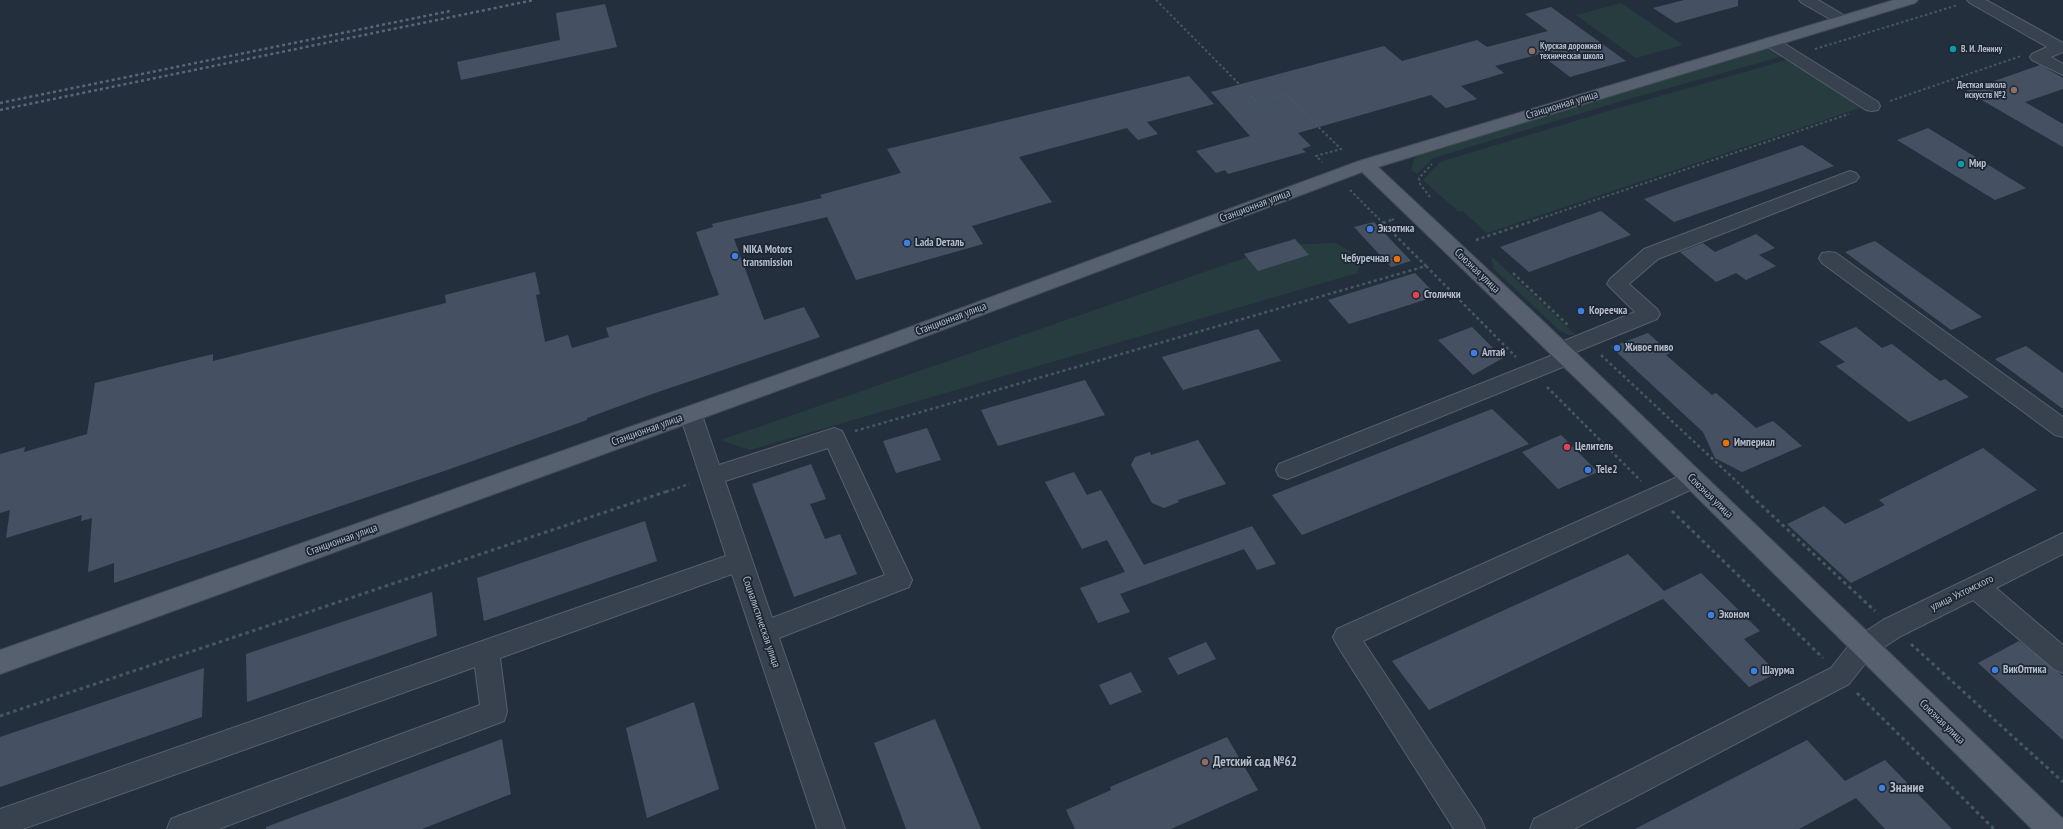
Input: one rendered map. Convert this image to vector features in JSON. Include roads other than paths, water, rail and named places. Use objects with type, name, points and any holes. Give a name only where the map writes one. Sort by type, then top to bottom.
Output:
[{"type":"main road","name":"Станционная улица","points":[[0,662],[691,415],[1335,175],[1910,0]]},
{"type":"main road","name":"Союзная улица","points":[[1365,165],[1565,354],[1863,647],[2053,829]]},
{"type":"street","points":[[1807,0],[1842,20]]},
{"type":"street","points":[[1975,0],[2060,48],[2038,57],[2063,70]]},
{"type":"street","points":[[1771,42],[1872,106]]},
{"type":"street","points":[[1287,470],[1531,372],[1586,341],[1650,314],[1617,284],[1651,254],[1850,177]]},
{"type":"street","points":[[1829,258],[2063,429]]},
{"type":"street","name":"Социалистическая улица","points":[[691,415],[831,829]]},
{"type":"street","points":[[712,476],[834,437],[900,580],[765,632]]},
{"type":"street","points":[[1471,829],[1346,637],[1693,479]]},
{"type":"street","name":"улица Ухтомского","points":[[1544,829],[1840,676],[1863,647],[1892,628],[2063,544]]},
{"type":"street","points":[[0,823],[740,561]]},
{"type":"street","points":[[1975,586],[2063,661]]},
{"type":"street","points":[[181,829],[494,712],[486,651]]},
{"type":"railway","points":[[0,110],[534,0]]},
{"type":"railway","points":[[0,103],[450,11]]},
{"type":"place","name":"В. И. Ленину","points":[[1953,49]]},
{"type":"place","name":"Курская дорожная техническая школа","points":[[1532,51]]},
{"type":"place","name":"Десткая школа искусств №2","points":[[2014,90]]},
{"type":"place","name":"Мир","points":[[1961,164]]},
{"type":"place","name":"Экзотика","points":[[1370,229]]},
{"type":"place","name":"Lada Dеталь","points":[[907,243]]},
{"type":"place","name":"NIKA Motors transmission","points":[[735,256]]},
{"type":"place","name":"Чебуречная","points":[[1397,259]]},
{"type":"place","name":"Столички","points":[[1416,295]]},
{"type":"place","name":"Кореечка","points":[[1581,311]]},
{"type":"place","name":"Живое пиво","points":[[1617,348]]},
{"type":"place","name":"Алтай","points":[[1474,353]]},
{"type":"place","name":"Империал","points":[[1726,443]]},
{"type":"place","name":"Целитель","points":[[1567,447]]},
{"type":"place","name":"Tele2","points":[[1588,470]]},
{"type":"place","name":"Эконом","points":[[1711,615]]},
{"type":"place","name":"ВикОптика","points":[[1995,670]]},
{"type":"place","name":"Шаурма","points":[[1754,671]]},
{"type":"place","name":"Детский сад №62","points":[[1205,762]]},
{"type":"place","name":"Знание","points":[[1882,788]]}]
